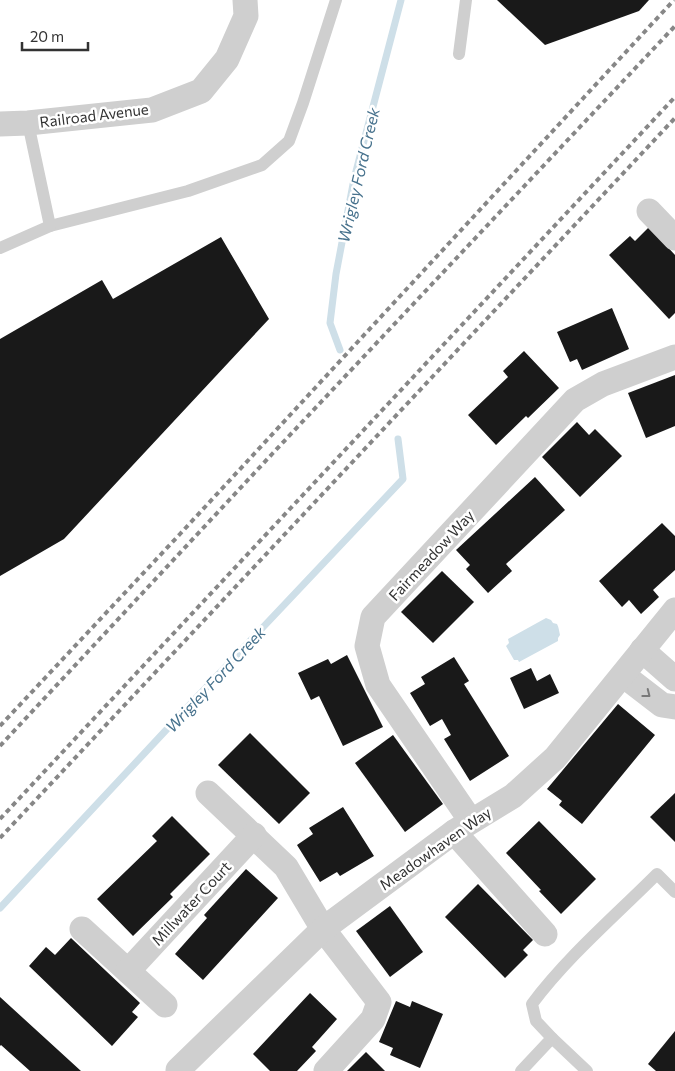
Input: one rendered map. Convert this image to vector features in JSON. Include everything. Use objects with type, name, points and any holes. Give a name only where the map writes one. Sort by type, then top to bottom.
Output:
[{"type":"street","name":"Railroad Avenue","points":[[0,124],[28,123],[152,110],[201,91],[227,59],[246,16],[245,0]]},
{"type":"street","points":[[649,211],[675,238]]},
{"type":"street","name":"Fairmeadow Way","points":[[545,934],[462,827],[378,685],[367,646],[372,617],[575,400],[603,384],[675,356]]},
{"type":"street","name":"Meadowhaven Way","points":[[178,1071],[323,928],[462,827],[513,796],[554,758],[675,610]]},
{"type":"street","points":[[642,650],[675,679]]},
{"type":"street","points":[[623,675],[662,705],[675,707]]},
{"type":"street","points":[[208,792],[286,867],[323,928],[379,1002],[373,1019],[326,1071]]},
{"type":"street","name":"Millwater Court","points":[[128,971],[254,835]]},
{"type":"street","points":[[82,929],[166,1005]]},
{"type":"lane","points":[[0,248],[50,226],[188,191],[262,165],[289,141],[336,0]]},
{"type":"lane","points":[[459,54],[466,0]]},
{"type":"lane","points":[[28,123],[50,226]]},
{"type":"lane","points":[[587,1071],[536,1021],[532,1004],[546,985],[567,963],[657,874],[675,892]]},
{"type":"lane","points":[[521,1071],[552,1038]]},
{"type":"shaded area","points":[[546,618],[557,624],[560,635],[558,641],[519,662],[514,660],[506,646],[509,643],[508,639]]},
{"type":"building","points":[[497,0],[649,0],[639,11],[545,45]]},
{"type":"building","points":[[649,227],[675,255],[675,313],[669,319],[609,255],[630,236],[635,241]]},
{"type":"building","points":[[221,237],[269,319],[64,539],[0,576],[0,339],[102,280],[113,299]]},
{"type":"building","points":[[612,308],[629,349],[582,370],[577,359],[570,362],[557,332]]},
{"type":"building","points":[[524,351],[559,388],[496,445],[468,415],[508,377],[503,371]]},
{"type":"building","points":[[675,375],[675,426],[646,438],[628,393]]},
{"type":"building","points":[[577,422],[589,435],[595,429],[622,456],[580,497],[542,457]]},
{"type":"building","points":[[535,477],[565,510],[506,564],[512,571],[488,593],[466,569],[470,565],[456,550]]},
{"type":"building","points":[[662,523],[675,536],[675,570],[653,590],[659,597],[641,614],[629,600],[622,607],[599,581]]},
{"type":"building","points":[[442,571],[474,602],[433,643],[401,612]]},
{"type":"building","points":[[347,655],[383,727],[343,746],[319,696],[311,700],[298,673],[328,659],[331,664]]},
{"type":"building","points":[[454,657],[469,681],[464,684],[509,756],[470,781],[444,739],[451,735],[442,719],[430,726],[410,693],[425,684],[421,677]]},
{"type":"building","points":[[531,668],[537,681],[550,674],[559,693],[524,709],[510,678]]},
{"type":"building","points":[[618,704],[655,735],[582,824],[559,805],[562,801],[547,789]]},
{"type":"building","points":[[250,733],[310,793],[279,824],[218,765]]},
{"type":"building","points":[[393,735],[443,804],[405,832],[355,763]]},
{"type":"building","points":[[675,793],[675,842],[650,817]]},
{"type":"building","points":[[343,807],[374,856],[340,876],[337,872],[320,882],[297,845],[313,834],[309,828]]},
{"type":"building","points":[[172,816],[210,854],[170,894],[173,897],[133,936],[97,899],[157,841],[152,836]]},
{"type":"building","points":[[539,821],[596,879],[561,914],[506,853]]},
{"type":"building","points":[[246,869],[278,898],[203,980],[175,954],[207,918],[204,915]]},
{"type":"building","points":[[478,884],[533,940],[523,950],[528,955],[505,978],[445,917]]},
{"type":"building","points":[[390,906],[423,952],[390,977],[356,931]]},
{"type":"building","points":[[71,938],[140,1003],[132,1012],[138,1017],[112,1046],[29,966],[46,947],[55,955]]},
{"type":"building","points":[[310,993],[337,1019],[312,1047],[316,1051],[297,1071],[270,1071],[253,1054]]},
{"type":"building","points":[[0,997],[81,1071],[30,1071],[0,1046]]},
{"type":"building","points":[[396,1001],[410,1007],[412,1001],[443,1014],[420,1068],[390,1055],[393,1048],[379,1042]]},
{"type":"building","points":[[675,1031],[675,1071],[656,1071],[648,1064]]},
{"type":"building","points":[[366,1052],[385,1071],[347,1071]]},
{"type":"waterway","name":"Wrigley Ford Creek","points":[[340,350],[330,323],[336,274],[354,179],[401,0]]},
{"type":"waterway","name":"Wrigley Ford Creek","points":[[0,908],[403,479],[398,439]]},
{"type":"railway","points":[[0,726],[674,0]]},
{"type":"railway","points":[[0,746],[675,26]]},
{"type":"railway","points":[[0,819],[675,97]]},
{"type":"railway","points":[[0,838],[675,118]]}]
